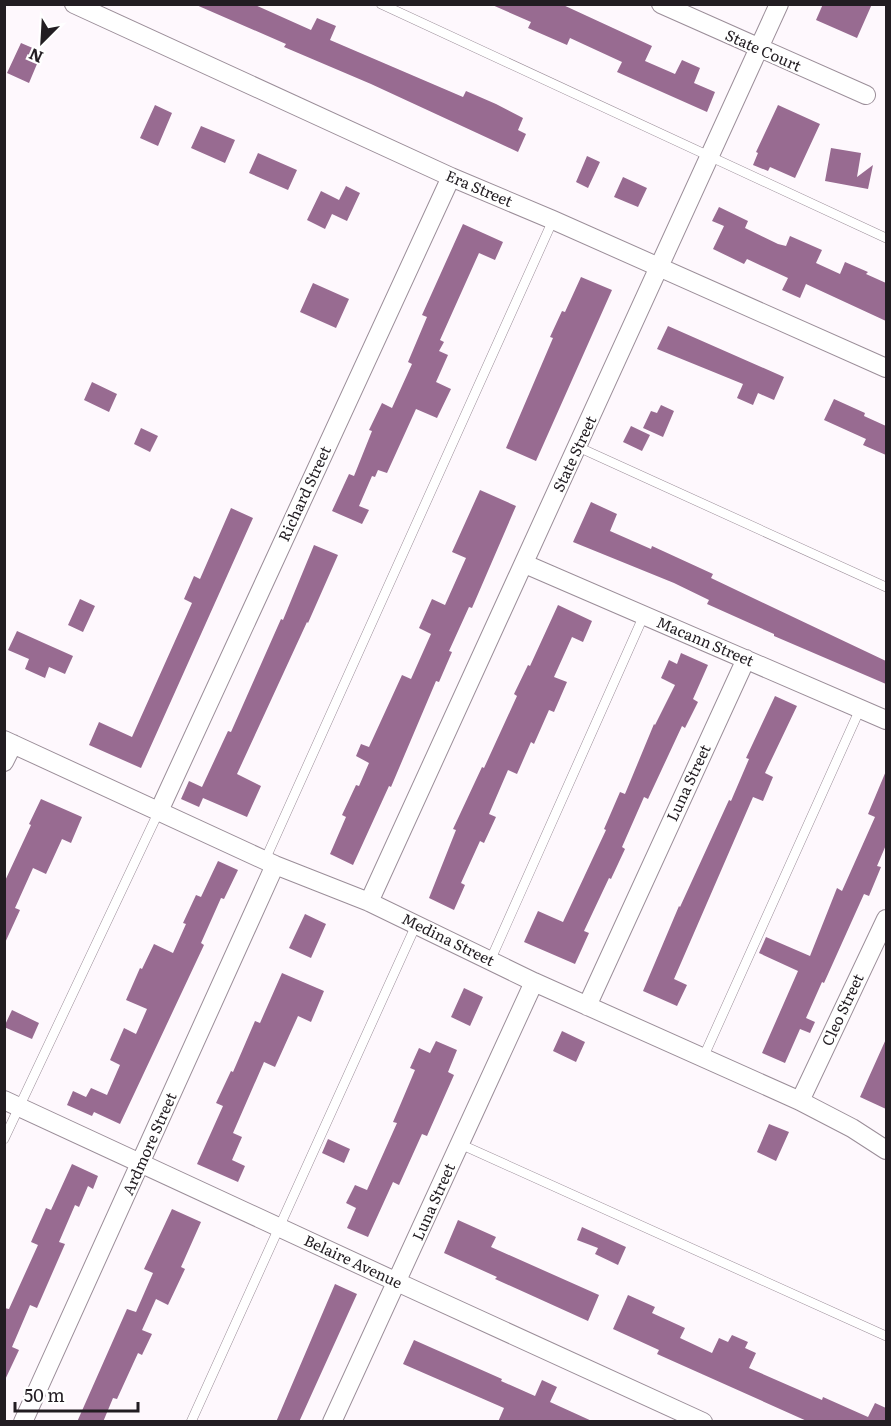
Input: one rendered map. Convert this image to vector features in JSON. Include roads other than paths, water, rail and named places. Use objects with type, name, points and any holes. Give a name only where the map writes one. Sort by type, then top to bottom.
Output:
[{"type":"street","name":"Era Street","points":[[74,4],[451,177],[886,368]]},
{"type":"street","name":"State Court","points":[[661,4],[866,95]]},
{"type":"street","name":"State Street","points":[[369,902],[779,4]]},
{"type":"street","name":"Richard Street","points":[[159,811],[451,177]]},
{"type":"street","name":"Macann Street","points":[[525,564],[886,720]]},
{"type":"street","name":"Luna Street","points":[[586,1006],[746,659]]},
{"type":"street","name":"Medina Street","points":[[8,742],[270,863],[369,902],[534,982],[800,1101],[852,1128],[886,1150]]},
{"type":"street","points":[[4,762],[8,742]]},
{"type":"street","name":"Ardmore Street","points":[[23,1422],[142,1163],[270,863]]},
{"type":"street","name":"Cleo Street","points":[[800,1101],[886,919]]},
{"type":"street","name":"Luna Street","points":[[334,1421],[534,982]]},
{"type":"street","name":"Belaire Avenue","points":[[12,1103],[703,1422]]},
{"type":"lane","points":[[381,4],[886,238]]},
{"type":"lane","points":[[270,863],[553,220]]},
{"type":"lane","points":[[578,447],[886,587]]},
{"type":"lane","points":[[490,961],[644,615]]},
{"type":"lane","points":[[703,1058],[860,709]]},
{"type":"lane","points":[[4,1139],[12,1103],[159,811]]},
{"type":"lane","points":[[191,1422],[416,925]]},
{"type":"lane","points":[[460,1144],[886,1336]]}]
